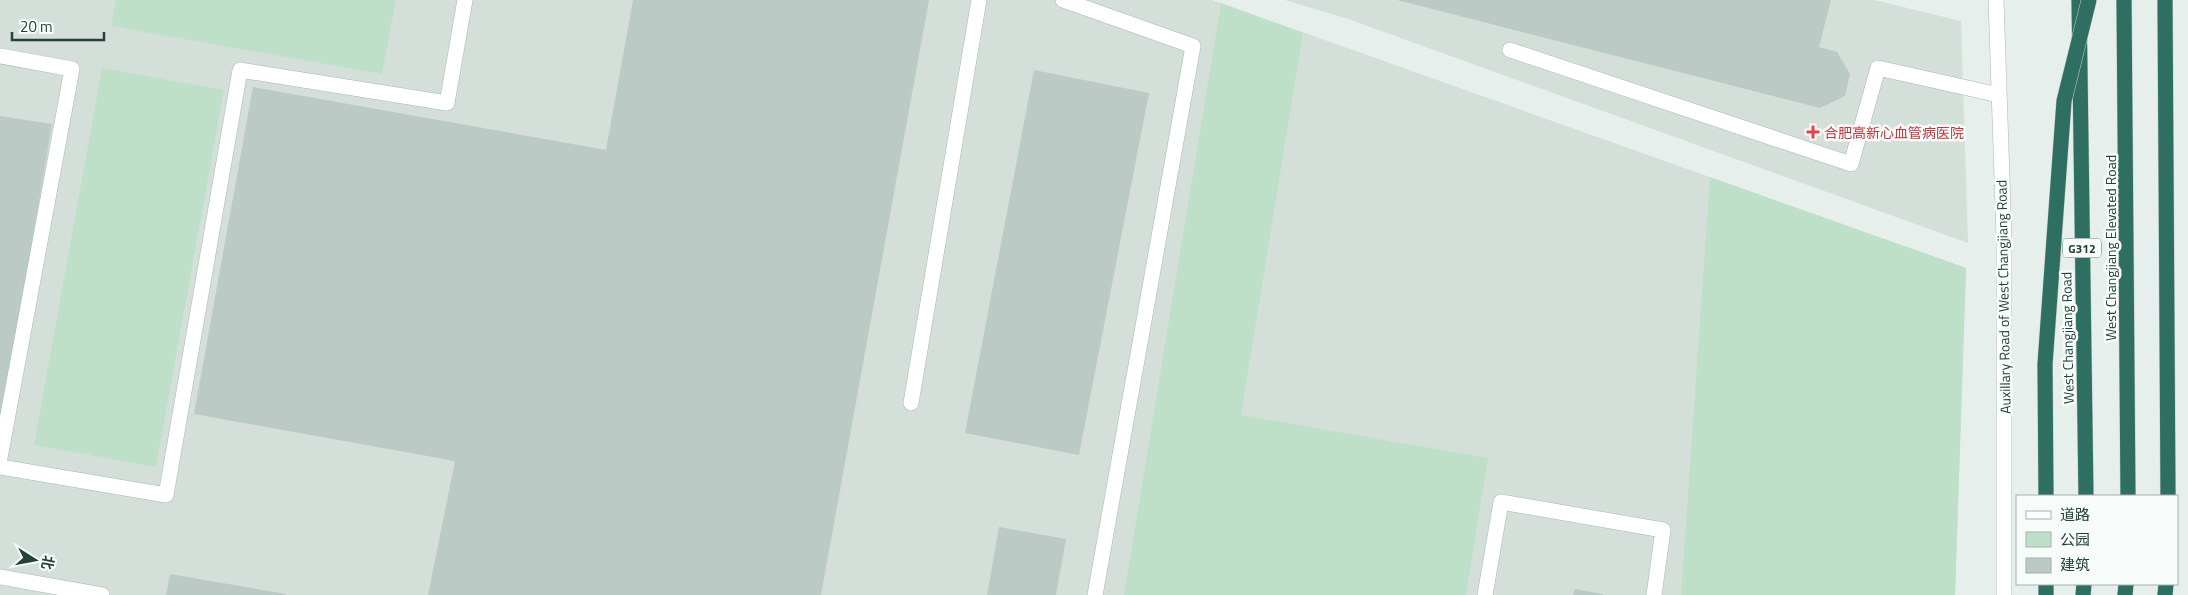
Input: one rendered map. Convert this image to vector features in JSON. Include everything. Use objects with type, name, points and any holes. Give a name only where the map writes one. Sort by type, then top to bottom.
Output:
[{"type":"highway","name":"West Changjiang Road","points":[[2079,0],[2086,495]]},
{"type":"highway","points":[[2046,495],[2045,364],[2064,101],[2089,0]]},
{"type":"highway","name":"West Changjiang Elevated Road","points":[[2124,0],[2128,495]]},
{"type":"highway","points":[[2165,0],[2168,495]]},
{"type":"street","points":[[0,467],[166,495],[240,70],[448,103],[465,0]]},
{"type":"street","points":[[911,403],[980,0]]},
{"type":"street","points":[[1063,0],[1192,46],[1095,595]]},
{"type":"street","name":"Auxillary Road of West Changjiang Road","points":[[1996,0],[2004,237],[2004,595]]},
{"type":"street","points":[[1510,50],[1851,164],[1878,68],[1999,95]]},
{"type":"street","points":[[0,56],[72,69],[0,458]]},
{"type":"street","points":[[1485,595],[1501,502],[1663,530],[1654,595]]},
{"type":"street","points":[[0,577],[102,595]]},
{"type":"shaded area","points":[[0,0],[1212,0],[1966,268],[1955,595],[0,595]]},
{"type":"shaded area","name":"合肥高新心血管病医院","points":[[1285,0],[1874,0],[1961,21],[1968,243],[1348,19]]},
{"type":"green space","points":[[116,0],[396,0],[382,74],[111,26]]},
{"type":"green space","points":[[1221,3],[1303,33],[1241,415],[1488,458],[1466,595],[1124,595]]},
{"type":"green space","points":[[102,68],[224,90],[156,467],[34,445]]},
{"type":"green space","points":[[1710,177],[1966,268],[1955,595],[1681,595]]},
{"type":"building","points":[[633,0],[929,0],[821,595],[428,595],[455,461],[194,414],[253,87],[606,150]]},
{"type":"building","points":[[1397,0],[1831,0],[1819,47],[1837,52],[1850,74],[1845,96],[1820,108]]},
{"type":"building","points":[[1034,70],[1149,93],[1079,455],[965,433]]},
{"type":"building","points":[[0,116],[52,124],[1,426],[0,426]]},
{"type":"building","points":[[999,527],[1066,539],[1056,595],[987,595]]},
{"type":"building","points":[[170,574],[286,594],[286,595],[166,595]]},
{"type":"building","points":[[1575,589],[1603,594],[1603,595],[1573,595]]},
{"type":"place","name":"合肥高新心血管病医院","points":[[1813,132]]}]
